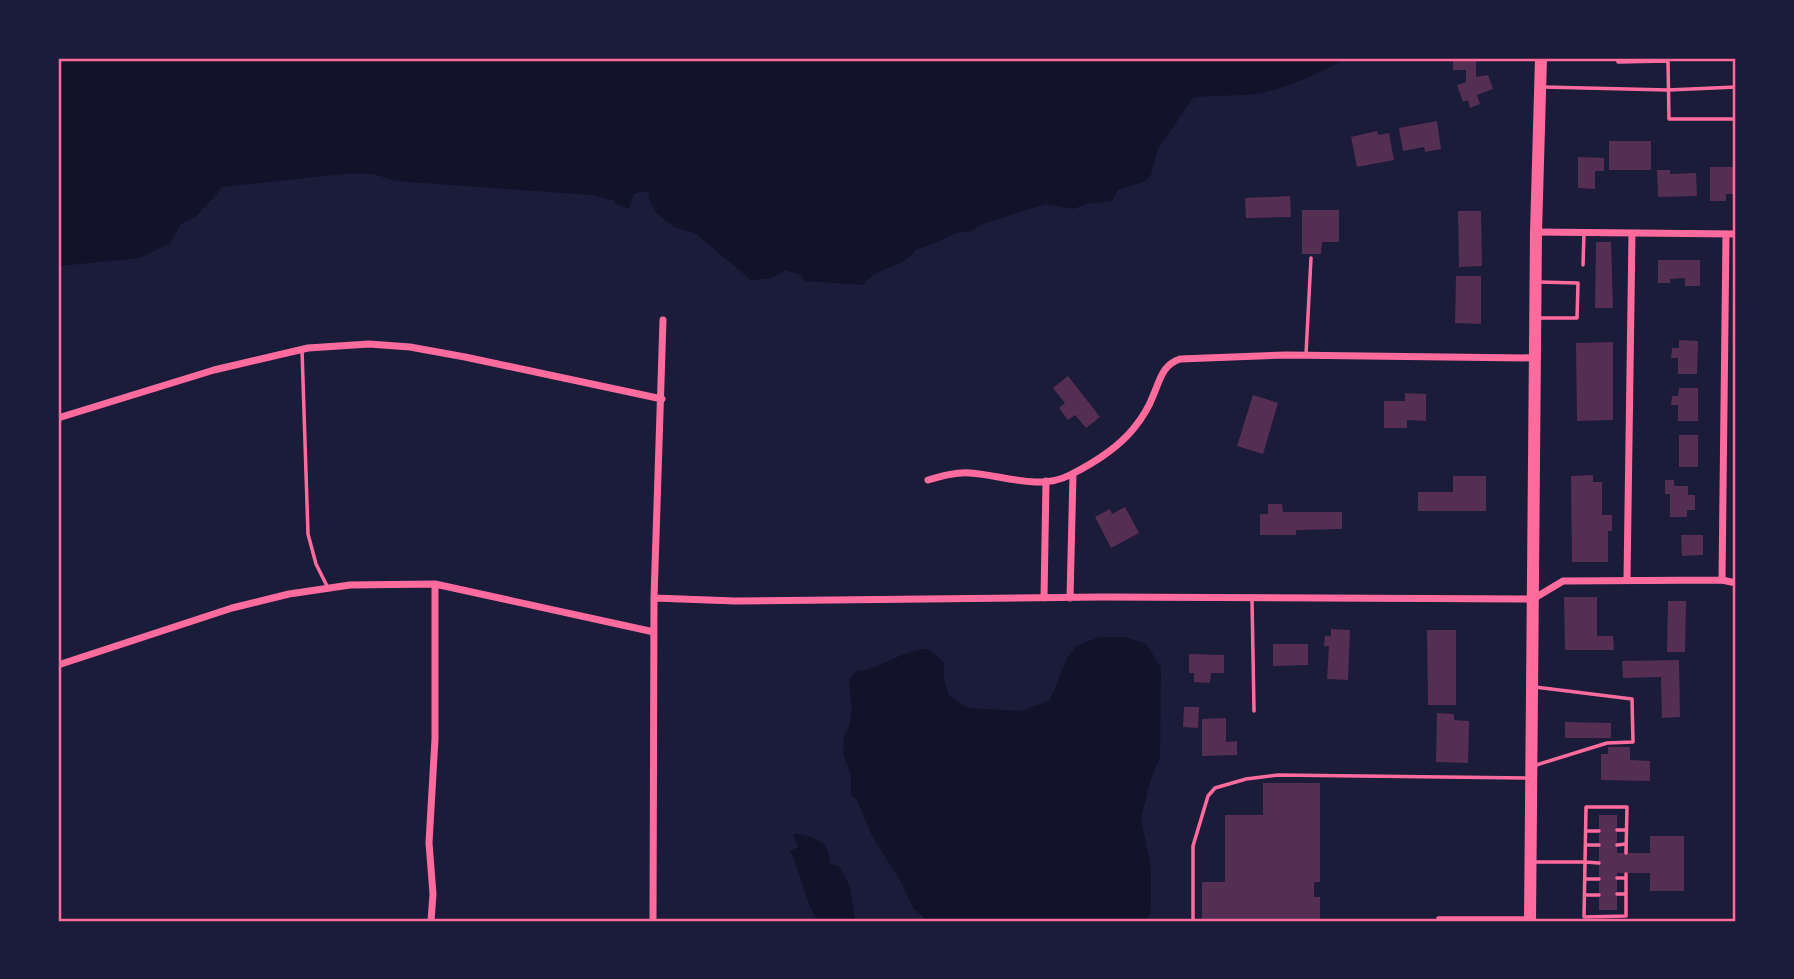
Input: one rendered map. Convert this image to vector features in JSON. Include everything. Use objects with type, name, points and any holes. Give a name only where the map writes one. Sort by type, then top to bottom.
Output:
[{"type":"main road","points":[[1530,920],[1536,232],[1541,58]]},
{"type":"street","points":[[1536,232],[1736,234]]},
{"type":"street","points":[[1627,579],[1632,233]]},
{"type":"street","points":[[1722,580],[1726,234]]},
{"type":"street","points":[[653,921],[654,598],[663,320]]},
{"type":"street","points":[[58,418],[215,370],[302,349],[369,344],[410,347],[662,399]]},
{"type":"street","points":[[928,480],[966,473],[1002,479],[1046,481],[1073,474],[1124,439],[1142,417],[1162,372],[1173,361],[1190,357],[1535,358]]},
{"type":"street","points":[[1070,598],[1073,474]]},
{"type":"street","points":[[1044,598],[1046,481]]},
{"type":"street","points":[[654,598],[735,601],[1044,598],[1534,599],[1563,582],[1627,579],[1722,580],[1736,583]]},
{"type":"street","points":[[58,665],[232,608],[289,594],[385,584],[435,584],[654,632]]},
{"type":"street","points":[[431,921],[433,894],[429,843],[435,739],[435,584]]},
{"type":"lane","points":[[1618,58],[1618,62],[1668,61],[1670,119],[1736,119]]},
{"type":"lane","points":[[1541,87],[1736,87]]},
{"type":"lane","points":[[1583,265],[1584,233]]},
{"type":"lane","points":[[1306,356],[1311,258]]},
{"type":"lane","points":[[1536,282],[1578,283],[1577,318],[1536,318]]},
{"type":"lane","points":[[302,349],[308,534],[316,564],[328,588]]},
{"type":"lane","points":[[1252,599],[1254,711]]},
{"type":"lane","points":[[1193,921],[1193,846],[1208,796],[1215,789],[1246,779],[1278,775],[1532,772],[1607,743],[1633,742],[1632,699],[1532,687]]},
{"type":"lane","points":[[1617,878],[1626,876],[1626,919],[1584,917],[1586,807],[1626,807],[1626,853]]},
{"type":"lane","points":[[1616,830],[1626,830]]},
{"type":"lane","points":[[1586,831],[1599,831]]},
{"type":"lane","points":[[1616,845],[1626,844]]},
{"type":"lane","points":[[1586,845],[1599,845]]},
{"type":"lane","points":[[1531,862],[1599,863]]},
{"type":"lane","points":[[1585,879],[1599,879]]},
{"type":"lane","points":[[1617,894],[1626,894]]},
{"type":"lane","points":[[1585,895],[1599,895]]},
{"type":"lane","points":[[1438,918],[1530,920]]},
{"type":"shaded area","points":[[58,58],[1347,58],[1305,79],[1271,90],[1193,98],[1158,149],[1151,175],[1144,182],[1118,190],[1112,201],[1086,204],[1073,209],[1046,204],[985,223],[971,231],[955,233],[915,250],[911,256],[869,278],[863,285],[805,281],[800,275],[785,270],[772,278],[751,280],[695,233],[674,227],[656,213],[649,193],[642,191],[634,194],[629,208],[617,205],[613,200],[591,195],[396,181],[373,174],[344,174],[221,187],[195,217],[181,224],[170,243],[140,258],[58,266]]},
{"type":"shaded area","points":[[1100,637],[1124,637],[1146,644],[1161,667],[1160,757],[1151,779],[1141,819],[1151,868],[1151,911],[1147,921],[928,921],[913,908],[900,880],[873,838],[857,800],[851,796],[851,775],[843,753],[844,735],[850,725],[852,709],[849,680],[857,671],[925,649],[932,651],[944,663],[944,679],[949,695],[968,708],[1022,711],[1050,700],[1067,658],[1076,646]]},
{"type":"shaded area","points":[[793,834],[819,841],[827,849],[829,863],[840,867],[850,887],[855,921],[818,921],[790,851],[798,847]]},
{"type":"building","points":[[1453,58],[1476,58],[1476,77],[1488,75],[1493,89],[1477,95],[1480,104],[1470,108],[1468,100],[1463,102],[1457,85],[1466,82],[1466,70],[1453,70]]},
{"type":"building","points":[[1437,121],[1441,149],[1425,152],[1424,147],[1403,151],[1399,128]]},
{"type":"building","points":[[1377,131],[1378,135],[1389,133],[1394,160],[1357,167],[1351,137]]},
{"type":"building","points":[[1609,141],[1651,141],[1651,170],[1609,170]]},
{"type":"building","points":[[1578,157],[1604,158],[1604,171],[1595,171],[1595,189],[1578,188]]},
{"type":"building","points":[[1710,167],[1736,167],[1736,194],[1726,194],[1726,201],[1710,201]]},
{"type":"building","points":[[1657,170],[1670,170],[1670,174],[1696,173],[1697,196],[1658,197]]},
{"type":"building","points":[[1290,196],[1291,217],[1246,218],[1245,198]]},
{"type":"building","points":[[1302,210],[1339,210],[1339,242],[1322,242],[1321,254],[1302,254]]},
{"type":"building","points":[[1458,211],[1481,211],[1482,266],[1459,267]]},
{"type":"building","points":[[1596,242],[1611,242],[1613,308],[1595,308]]},
{"type":"building","points":[[1658,260],[1700,260],[1700,286],[1685,286],[1685,278],[1670,279],[1670,283],[1658,283]]},
{"type":"building","points":[[1456,276],[1481,276],[1481,324],[1455,323]]},
{"type":"building","points":[[1679,340],[1698,341],[1697,374],[1678,374],[1678,358],[1671,358],[1672,348],[1679,348]]},
{"type":"building","points":[[1613,342],[1613,420],[1577,421],[1576,343]]},
{"type":"building","points":[[1068,376],[1100,417],[1086,428],[1075,415],[1068,420],[1059,408],[1065,403],[1053,388]]},
{"type":"building","points":[[1679,388],[1698,388],[1698,421],[1678,421],[1678,405],[1671,405],[1672,396],[1678,396]]},
{"type":"building","points":[[1405,393],[1426,394],[1426,421],[1407,420],[1407,428],[1384,428],[1384,401],[1405,401]]},
{"type":"building","points":[[1253,395],[1278,403],[1263,454],[1237,446]]},
{"type":"building","points":[[1679,435],[1698,435],[1698,467],[1679,467]]},
{"type":"building","points":[[1593,475],[1593,482],[1602,482],[1602,515],[1612,515],[1612,531],[1608,531],[1608,562],[1572,562],[1571,476]]},
{"type":"building","points":[[1453,476],[1486,476],[1486,511],[1418,511],[1418,492],[1453,492]]},
{"type":"building","points":[[1665,480],[1674,480],[1674,486],[1688,486],[1688,495],[1695,495],[1695,510],[1687,510],[1687,517],[1670,517],[1670,494],[1665,494]]},
{"type":"building","points":[[1268,504],[1282,504],[1283,512],[1342,512],[1342,529],[1296,530],[1296,535],[1260,535],[1260,514],[1268,514]]},
{"type":"building","points":[[1125,507],[1139,533],[1111,548],[1095,517],[1110,509],[1112,514]]},
{"type":"building","points":[[1681,535],[1703,535],[1703,555],[1682,556]]},
{"type":"building","points":[[1564,597],[1597,597],[1597,636],[1613,636],[1614,650],[1565,650]]},
{"type":"building","points":[[1668,601],[1686,601],[1685,652],[1667,652]]},
{"type":"building","points":[[1331,629],[1350,630],[1348,680],[1327,679],[1329,646],[1324,646],[1325,636],[1331,636]]},
{"type":"building","points":[[1427,630],[1456,630],[1456,705],[1428,705]]},
{"type":"building","points":[[1273,644],[1308,644],[1308,665],[1273,666]]},
{"type":"building","points":[[1189,654],[1224,655],[1224,673],[1211,673],[1210,683],[1194,682],[1194,673],[1189,673]]},
{"type":"building","points":[[1679,660],[1680,717],[1662,718],[1661,677],[1623,678],[1622,661]]},
{"type":"building","points":[[1184,707],[1199,707],[1198,728],[1183,727]]},
{"type":"building","points":[[1437,713],[1454,714],[1454,720],[1469,721],[1468,763],[1436,762]]},
{"type":"building","points":[[1226,718],[1226,742],[1237,741],[1237,755],[1202,756],[1202,719]]},
{"type":"building","points":[[1565,722],[1611,723],[1611,738],[1565,738]]},
{"type":"building","points":[[1608,747],[1630,747],[1630,760],[1650,761],[1650,781],[1601,780],[1601,754],[1608,754]]},
{"type":"building","points":[[1263,783],[1320,783],[1320,882],[1314,882],[1314,897],[1320,897],[1320,921],[1202,921],[1202,882],[1225,882],[1225,815],[1263,815]]},
{"type":"building","points":[[1599,815],[1617,815],[1617,853],[1650,853],[1650,836],[1684,836],[1684,891],[1650,891],[1650,873],[1617,873],[1617,910],[1599,910]]}]
